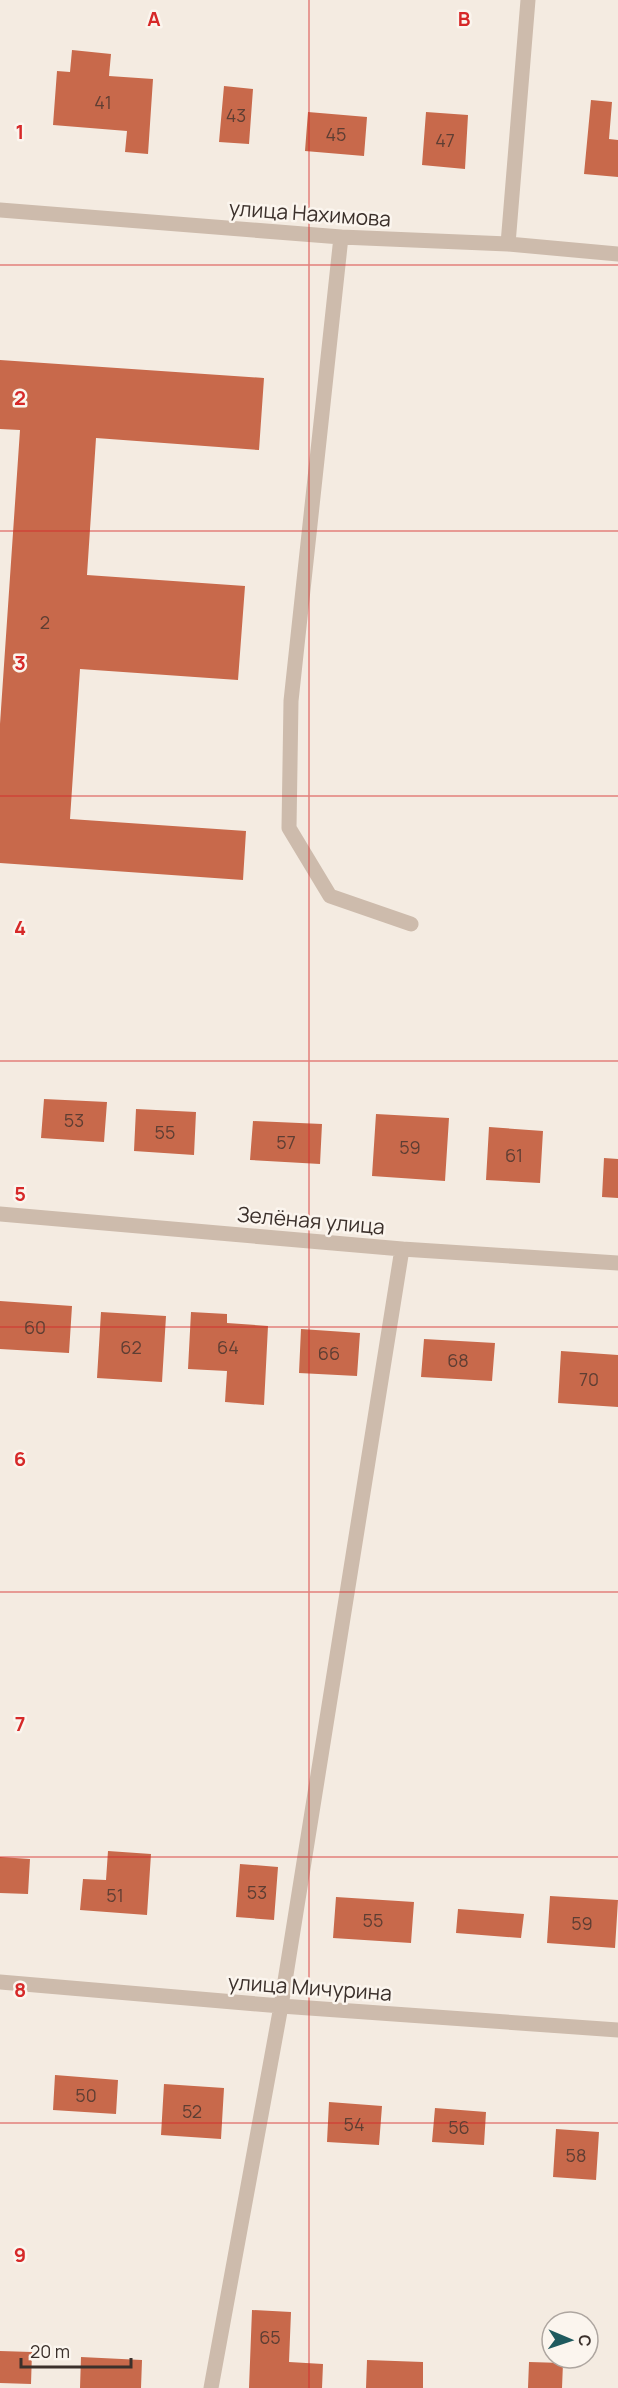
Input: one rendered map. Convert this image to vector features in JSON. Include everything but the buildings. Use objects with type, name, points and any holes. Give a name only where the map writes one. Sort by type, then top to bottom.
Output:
[{"type":"street","points":[[508,244],[528,0]]},
{"type":"street","name":"улица Нахимова","points":[[0,210],[340,237],[508,244],[618,254]]},
{"type":"street","points":[[340,237],[291,701],[289,828],[330,896],[411,924]]},
{"type":"street","name":"Зелёная улица","points":[[0,1214],[402,1249],[618,1263]]},
{"type":"street","points":[[211,2388],[281,2006],[402,1249]]},
{"type":"street","name":"улица Мичурина","points":[[0,1982],[281,2006],[618,2030]]}]
